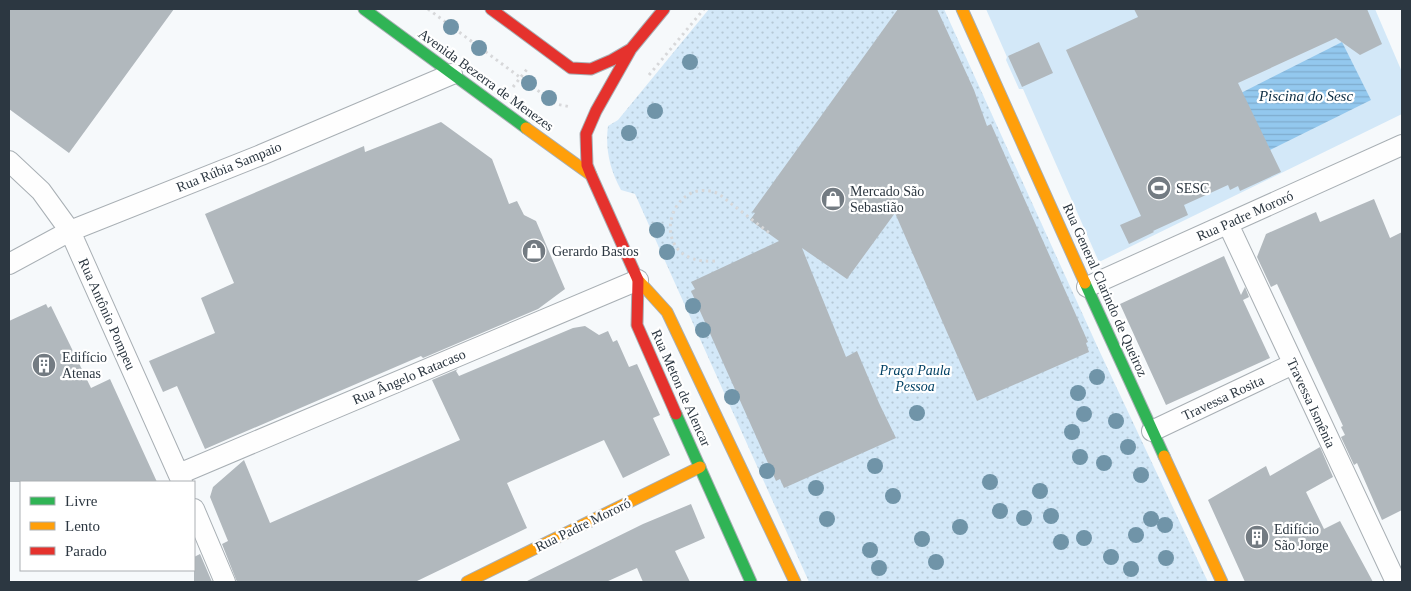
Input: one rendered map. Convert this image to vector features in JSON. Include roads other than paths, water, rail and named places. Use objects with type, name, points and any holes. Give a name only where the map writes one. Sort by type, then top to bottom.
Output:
[{"type":"street","name":"Avenida Bezerra de Menezes","points":[[364,9],[591,175]]},
{"type":"street","points":[[491,9],[572,68],[590,69],[612,60],[631,49],[664,9]]},
{"type":"street","name":"Rua General Clarindo de Queiroz","points":[[962,9],[1222,582]]},
{"type":"street","name":"Rua Meton de Alencar","points":[[631,49],[586,134],[587,165],[638,280],[637,325],[751,582]]},
{"type":"street","name":"Rua Rúbia Sampaio","points":[[9,264],[70,231],[261,155],[452,74]]},
{"type":"street","name":"Rua Padre Mororó","points":[[1087,287],[1402,145]]},
{"type":"street","name":"Rua Antônio Pompeu","points":[[9,161],[41,192],[70,231],[180,478]]},
{"type":"street","name":"Travessa Ismênia","points":[[1228,224],[1396,582]]},
{"type":"street","points":[[638,280],[667,312],[795,582]]},
{"type":"street","name":"Rua Ângelo Ratacaso","points":[[180,478],[638,280]]},
{"type":"street","name":"Travessa Rosita","points":[[1152,431],[1293,364]]},
{"type":"street","name":"Rua Padre Mororó","points":[[466,582],[700,467]]},
{"type":"street","points":[[195,511],[225,582]]},
{"type":"water","name":"Piscina do Sesc","points":[[1342,42],[1371,100],[1270,150],[1241,93]]},
{"type":"place","name":"SESC","points":[[1159,188]]},
{"type":"place","name":"Mercado São Sebastião","points":[[833,199]]},
{"type":"place","name":"Gerardo Bastos","points":[[534,251]]},
{"type":"place","name":"Edifício Atenas","points":[[44,365]]},
{"type":"place","name":"Edifício São Jorge","points":[[1257,537]]},
{"type":"park label","name":"Praça Paula Pessoa","points":[[915,378]]}]
